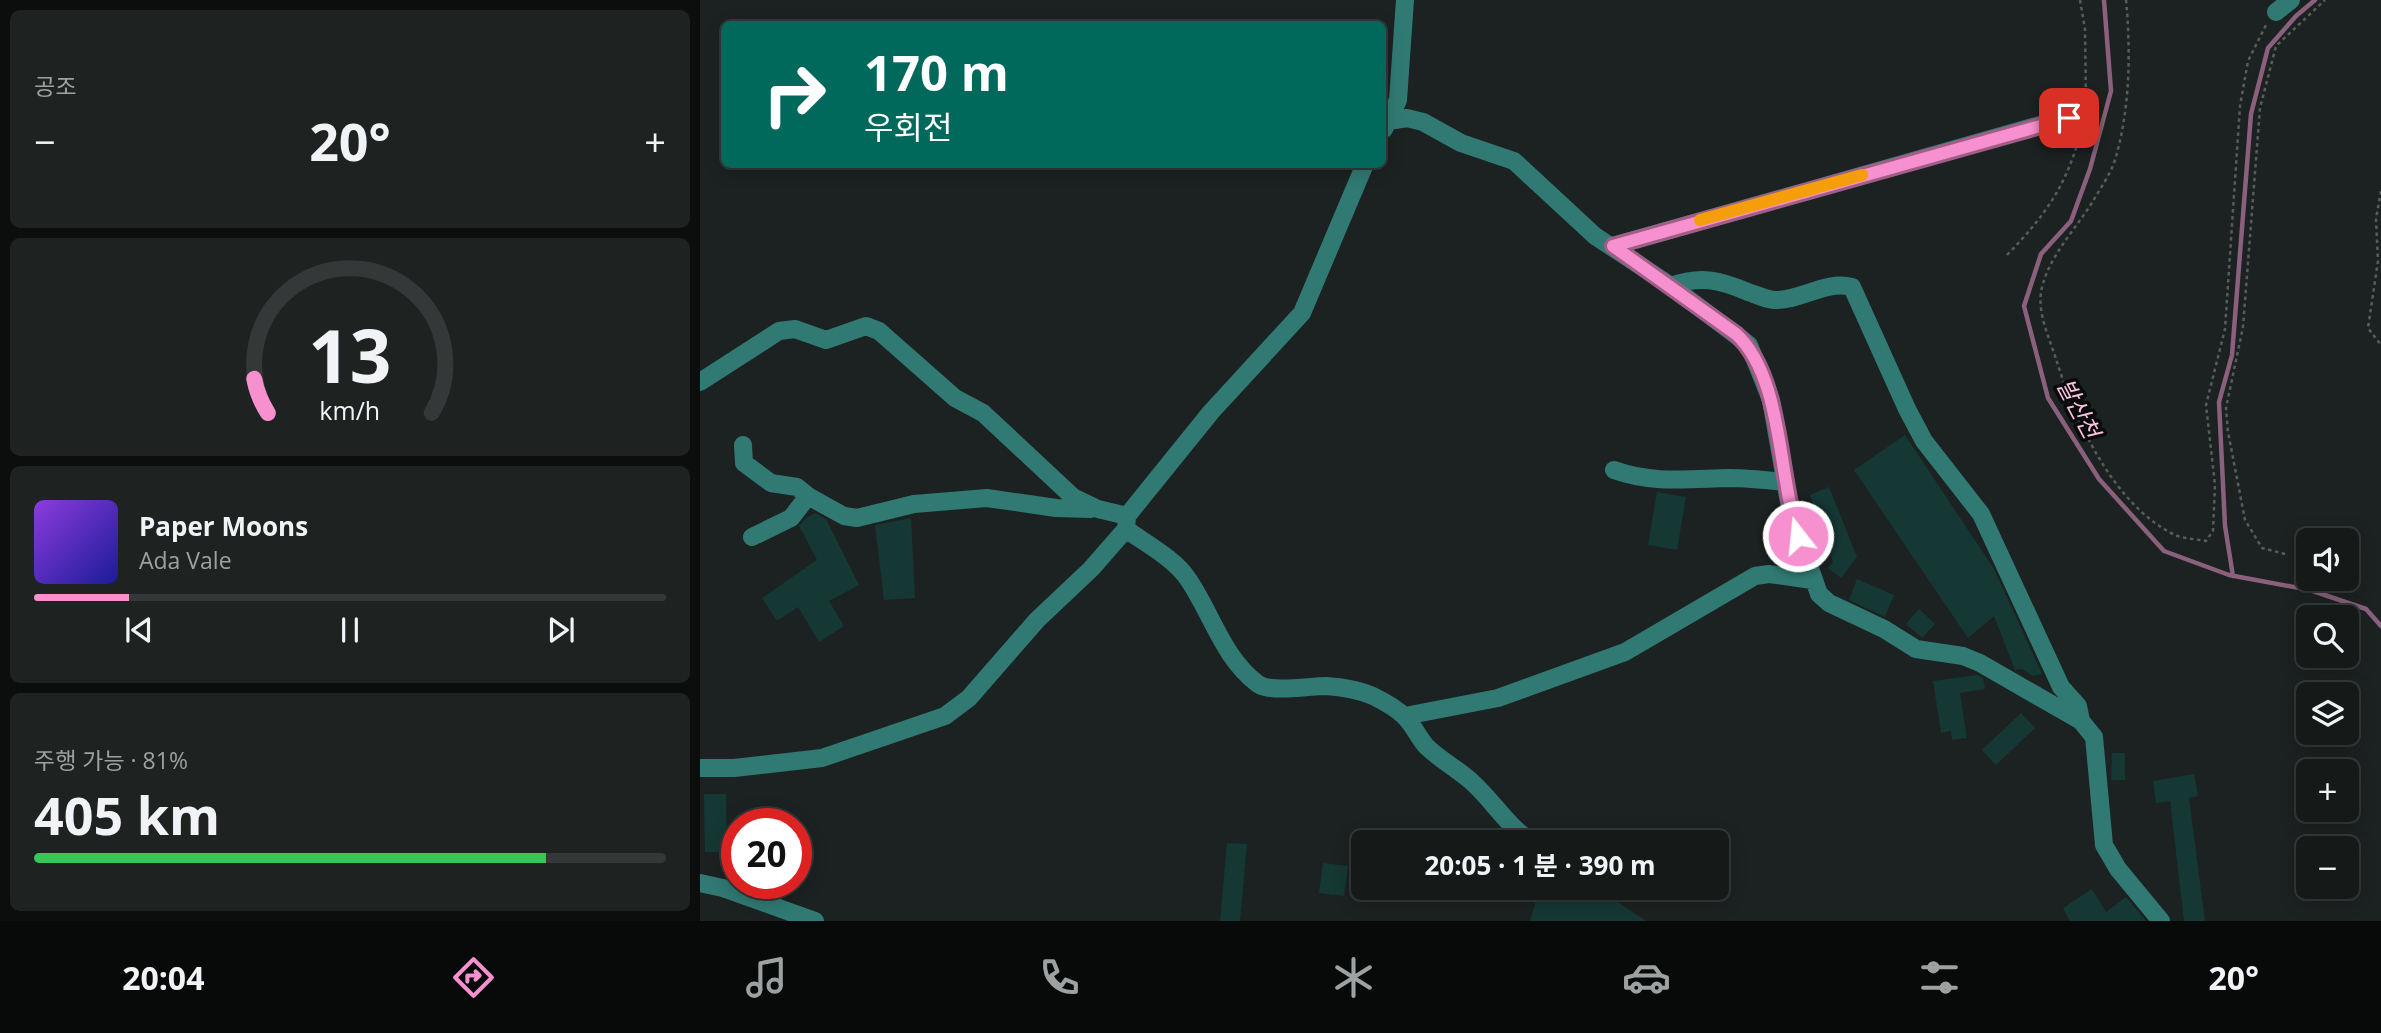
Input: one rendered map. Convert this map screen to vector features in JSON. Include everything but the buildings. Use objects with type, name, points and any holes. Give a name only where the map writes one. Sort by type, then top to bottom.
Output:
[{"type":"street","points":[[1386,122],[1398,100],[1405,0]]},
{"type":"street","points":[[2276,12],[2291,0]]},
{"type":"street","points":[[1613,246],[1720,214],[2084,115]]},
{"type":"street","points":[[1386,125],[1407,118],[1423,121],[1461,143],[1514,161],[1595,236],[1671,286],[1749,345],[1771,400],[1791,514],[1819,594],[1829,603],[1884,629],[1916,649],[1963,656],[1980,663],[2081,721],[2094,737],[2104,845],[2118,869],[2161,921]]},
{"type":"street","points":[[700,768],[734,768],[822,758],[945,716],[969,698],[1037,620],[1091,569],[1211,412],[1303,313],[1363,168]]},
{"type":"street","points":[[1671,286],[1704,278],[1721,281],[1767,299],[1785,300],[1840,284],[1852,287],[1924,442],[1981,514],[2061,687],[2078,706],[2081,721]]},
{"type":"street","points":[[700,382],[779,331],[795,329],[826,340],[866,326],[879,331],[955,398],[982,413],[1073,497],[1127,522],[1173,563],[1188,578],[1217,633],[1237,663],[1260,685],[1272,689],[1329,686],[1362,692],[1405,716],[1425,745],[1472,782],[1518,830]]},
{"type":"street","points":[[743,445],[744,463],[762,478],[771,484],[797,487],[844,516],[857,518],[914,504],[988,498],[1056,508],[1098,509]]},
{"type":"street","points":[[1614,470],[1648,479],[1686,482],[1729,478],[1784,482]]},
{"type":"street","points":[[752,537],[791,518],[808,496]]},
{"type":"street","points":[[1405,716],[1498,698],[1625,652],[1755,576],[1769,574],[1812,580]]},
{"type":"street","points":[[700,883],[723,888],[815,921]]},
{"type":"path","points":[[2126,0],[2128,60],[2123,124],[2113,165],[2052,264],[2042,290],[2040,312],[2073,409],[2108,470],[2128,497],[2149,518],[2176,536],[2206,541],[2213,531],[2215,485],[2206,405],[2225,329],[2240,106],[2248,61],[2263,28],[2276,12]]},
{"type":"path","points":[[2285,555],[2262,548],[2245,520],[2228,432],[2227,408],[2243,327],[2260,107],[2276,47],[2325,0]]},
{"type":"path","points":[[2381,191],[2376,219],[2378,261],[2368,328],[2381,345]]},
{"type":"waterway","name":"발산천","points":[[2104,0],[2111,91],[2090,169],[2071,221],[2041,254],[2024,306],[2048,398],[2099,479],[2164,551],[2229,575],[2310,590],[2366,609],[2381,626]]},
{"type":"waterway","points":[[2233,576],[2225,526],[2219,402],[2232,355],[2251,114],[2268,48],[2296,16],[2315,0]]},
{"type":"slow traffic","points":[[1700,220],[1862,175]]},
{"type":"route","points":[[1798,536],[1783,477],[1771,400],[1749,345],[1613,246],[2069,118]]}]
